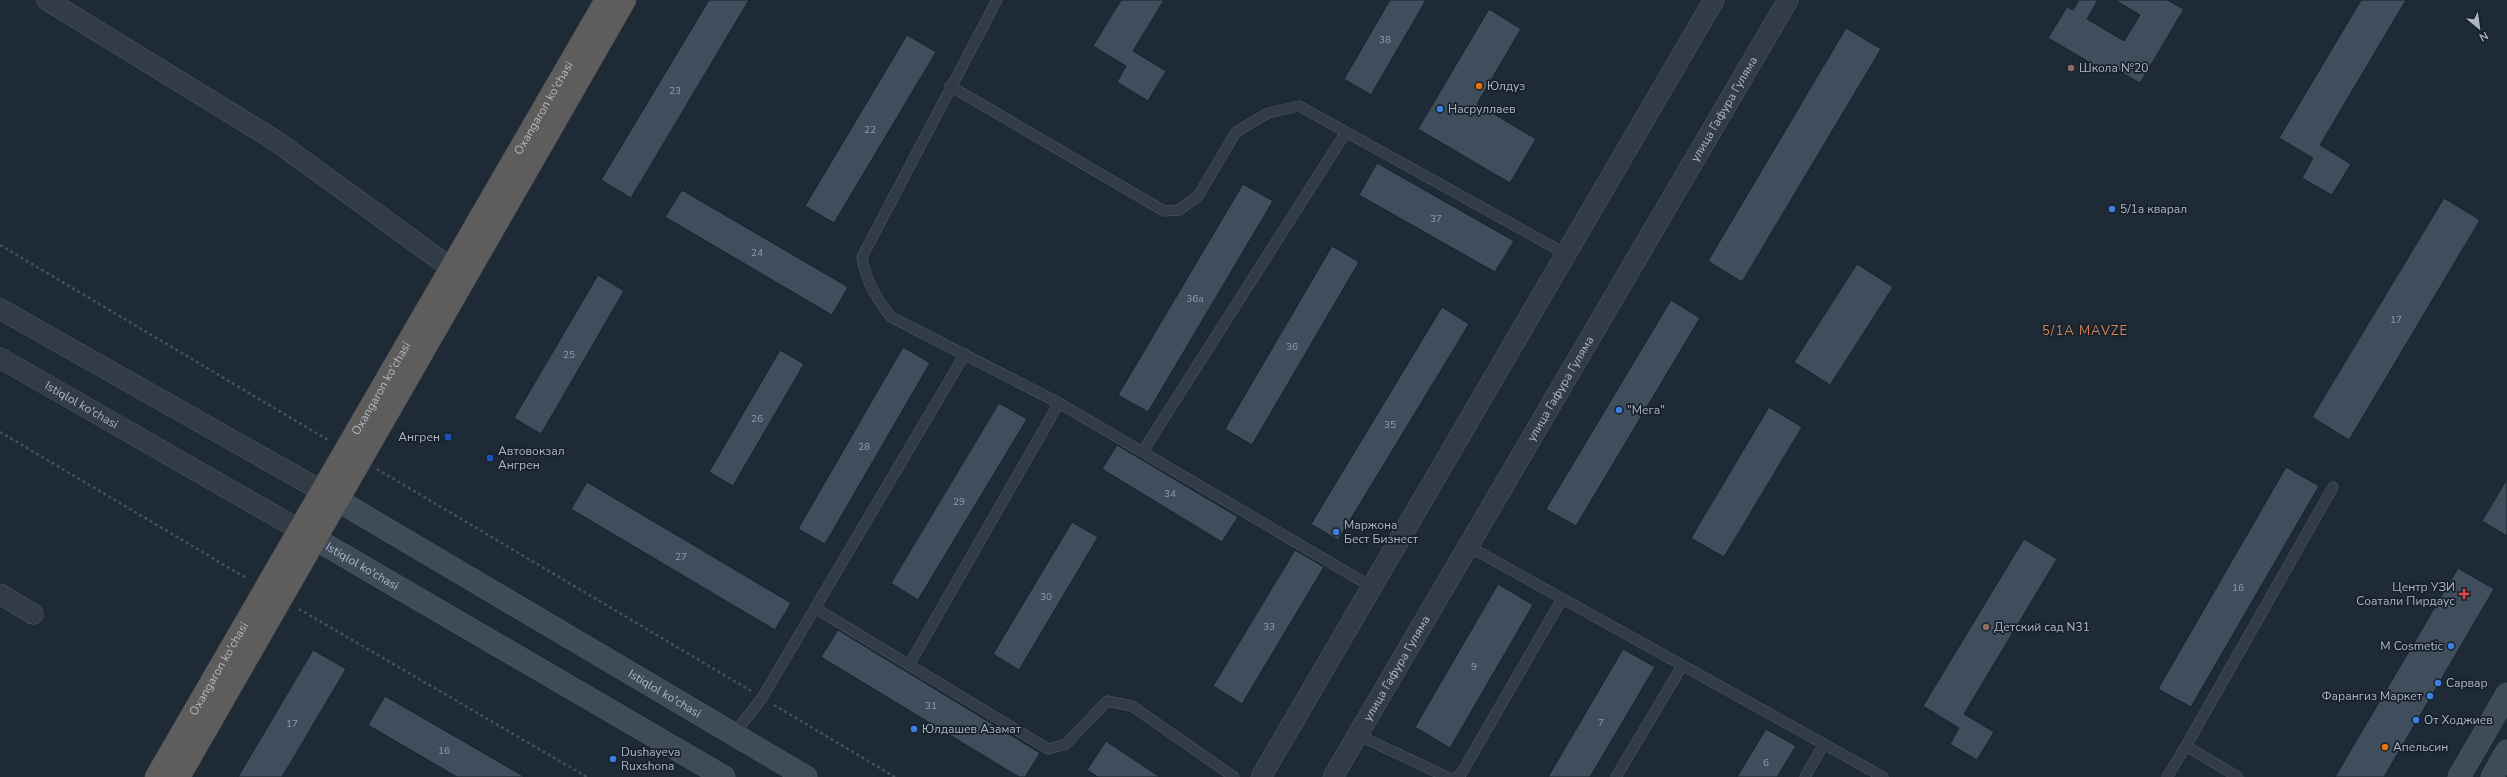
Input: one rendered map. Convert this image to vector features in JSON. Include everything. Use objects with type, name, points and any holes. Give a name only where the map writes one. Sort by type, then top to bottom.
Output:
[{"type":"highway","name":"Oxangaron ko'chasi","points":[[354,455],[451,268],[606,0]]},
{"type":"highway","name":"Oxangaron ko'chasi","points":[[179,777],[330,496],[625,0]]},
{"type":"highway","name":"Oxangaron ko'chasi","points":[[156,777],[308,535]]},
{"type":"main road","name":"Istiqlol ko'chasi","points":[[330,496],[806,777]]},
{"type":"main road","name":"Istiqlol ko'chasi","points":[[308,535],[724,777]]},
{"type":"main road","points":[[2459,777],[2507,694]]},
{"type":"main road","points":[[2492,777],[2507,751]]},
{"type":"street","points":[[47,0],[276,141],[451,268]]},
{"type":"street","points":[[1261,777],[1714,0]]},
{"type":"street","name":"улица Гафура Гуляма","points":[[1333,777],[1788,0]]},
{"type":"street","name":"Istiqlol ko'chasi","points":[[0,309],[330,496]]},
{"type":"street","name":"Istiqlol ko'chasi","points":[[0,358],[308,535]]},
{"type":"street","points":[[0,594],[33,614]]},
{"type":"lane","points":[[997,0],[950,86],[862,257],[864,273],[890,317],[1060,403],[1144,451],[1372,587]]},
{"type":"lane","points":[[950,86],[1164,211],[1179,210],[1198,196],[1236,132],[1268,113],[1299,106],[1566,254]]},
{"type":"lane","points":[[1144,451],[1346,132]]},
{"type":"lane","points":[[734,734],[762,698],[965,354]]},
{"type":"lane","points":[[909,665],[1060,403]]},
{"type":"lane","points":[[2167,777],[2333,487]]},
{"type":"lane","points":[[1468,546],[1883,777]]},
{"type":"lane","points":[[1456,777],[1461,774],[1562,599]]},
{"type":"lane","points":[[815,608],[1048,749],[1066,744],[1107,702],[1132,706],[1234,777]]},
{"type":"lane","points":[[1616,777],[1682,666]]},
{"type":"lane","points":[[1358,735],[1447,777]]},
{"type":"lane","points":[[1805,777],[1824,744]]},
{"type":"lane","points":[[2186,746],[2238,777]]},
{"type":"path","points":[[0,245],[895,777]]},
{"type":"building","points":[[709,0],[749,0],[631,198],[601,180]]},
{"type":"building","points":[[1121,0],[1164,0],[1133,51],[1166,71],[1148,101],[1117,82],[1126,66],[1093,46]]},
{"type":"building","points":[[1390,0],[1426,0],[1371,95],[1344,79]]},
{"type":"building","points":[[2079,0],[2098,0],[2087,19],[2124,41],[2140,15],[2115,0],[2167,0],[2184,9],[2140,83],[2112,67],[2108,73],[2048,38],[2067,7],[2073,10]]},
{"type":"building","points":[[2361,0],[2406,0],[2320,145],[2351,164],[2332,195],[2302,178],[2313,158],[2279,138]]},
{"type":"building","points":[[1489,9],[1521,29],[1477,104],[1536,139],[1510,183],[1418,129]]},
{"type":"building","points":[[1846,28],[1881,49],[1742,282],[1708,261]]},
{"type":"building","points":[[907,35],[936,52],[834,223],[805,206]]},
{"type":"building","points":[[1377,163],[1514,241],[1495,272],[1359,195]]},
{"type":"building","points":[[1243,184],[1273,201],[1148,412],[1118,395]]},
{"type":"building","points":[[682,190],[848,287],[832,315],[665,217]]},
{"type":"building","points":[[2444,198],[2480,220],[2349,440],[2312,417]]},
{"type":"building","points":[[1332,246],[1359,262],[1252,445],[1225,429]]},
{"type":"building","points":[[1857,264],[1893,287],[1830,385],[1794,362]]},
{"type":"building","points":[[598,275],[624,291],[541,434],[514,418]]},
{"type":"building","points":[[1671,300],[1700,318],[1576,526],[1546,509]]},
{"type":"building","points":[[1442,307],[1469,324],[1338,540],[1311,524]]},
{"type":"building","points":[[903,347],[930,363],[825,544],[798,529]]},
{"type":"building","points":[[780,350],[804,364],[733,486],[709,472]]},
{"type":"building","points":[[999,403],[1027,419],[918,600],[891,583]]},
{"type":"building","points":[[1769,407],[1802,427],[1724,557],[1691,538]]},
{"type":"building","points":[[1117,445],[1238,517],[1222,542],[1102,469]]},
{"type":"building","points":[[2286,467],[2319,486],[2191,707],[2158,689]]},
{"type":"building","points":[[2507,479],[2507,536],[2482,521]]},
{"type":"building","points":[[587,482],[791,603],[775,630],[571,509]]},
{"type":"building","points":[[1072,522],[1098,537],[1019,670],[993,654]]},
{"type":"building","points":[[2024,539],[2057,559],[1964,714],[1994,732],[1977,760],[1950,744],[1959,728],[1923,706]]},
{"type":"building","points":[[1295,550],[1324,567],[1242,704],[1213,686]]},
{"type":"building","points":[[2458,568],[2494,589],[2384,777],[2335,777]]},
{"type":"building","points":[[1498,584],[1533,605],[1450,748],[1415,727]]},
{"type":"building","points":[[838,630],[1040,753],[1025,777],[1019,777],[821,657]]},
{"type":"building","points":[[1623,649],[1655,667],[1590,777],[1548,777]]},
{"type":"building","points":[[313,650],[346,669],[282,777],[238,777]]},
{"type":"building","points":[[385,696],[525,777],[457,777],[368,725]]},
{"type":"building","points":[[1766,729],[1796,746],[1777,777],[1737,777]]},
{"type":"building","points":[[1106,741],[1160,777],[1098,777],[1087,770]]},
{"type":"place","name":"Школа №20","points":[[2071,68]]},
{"type":"place","name":"Юлдуз","points":[[1479,86]]},
{"type":"place","name":"Насруллаев","points":[[1440,109]]},
{"type":"place","name":"5/1а кварал","points":[[2112,209]]},
{"type":"place","name":"\"Мега\"","points":[[1619,410]]},
{"type":"place","name":"Ангрен","points":[[448,437]]},
{"type":"place","name":"Автовокзал Ангрен","points":[[490,458]]},
{"type":"place","name":"Маржона Бест Бизнест","points":[[1336,532]]},
{"type":"place","name":"Центр УЗИ Соатали Пирдаус","points":[[2464,594]]},
{"type":"place","name":"Детский сад N31","points":[[1986,627]]},
{"type":"place","name":"M Cosmetic","points":[[2451,646]]},
{"type":"place","name":"Сарвар","points":[[2438,683]]},
{"type":"place","name":"Фарангиз Маркет","points":[[2430,696]]},
{"type":"place","name":"От Ходжиев","points":[[2416,720]]},
{"type":"place","name":"Юлдашев Азамат","points":[[914,729]]},
{"type":"place","name":"Апельсин","points":[[2385,747]]},
{"type":"place","name":"Dushayeva Ruxshona","points":[[613,759]]},
{"type":"district","name":"5/1A MAVZE","points":[[2085,330]]}]
